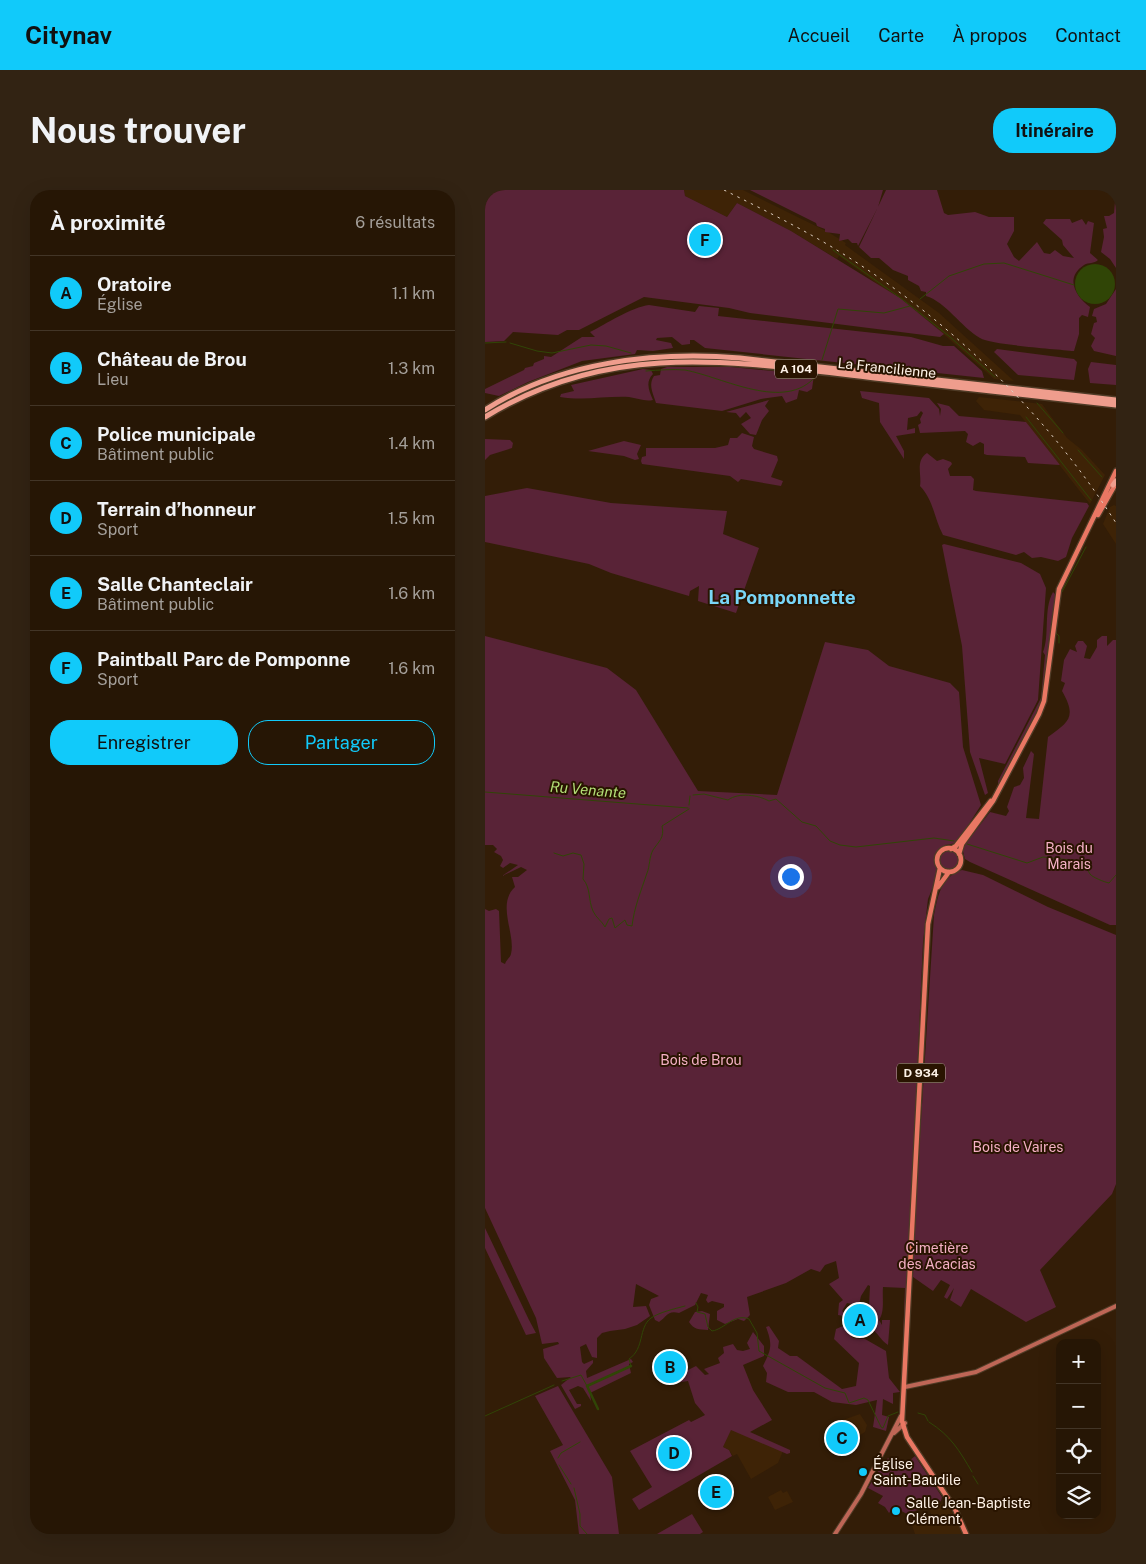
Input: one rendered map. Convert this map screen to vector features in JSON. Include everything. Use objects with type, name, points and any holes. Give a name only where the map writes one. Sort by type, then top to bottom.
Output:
[{"type":"highway","name":"La Francilienne","points":[[485,410],[524,388],[581,370],[630,360],[692,355],[740,358],[1116,400]]},
{"type":"highway","name":"La Francilienne","points":[[485,417],[537,390],[583,375],[631,365],[675,361],[740,363],[1116,405]]},
{"type":"main road","points":[[999,790],[956,846],[944,850],[939,855],[940,868],[949,872],[959,866],[959,854],[962,844],[989,810],[1044,701],[1058,594],[1116,471]]},
{"type":"main road","points":[[1058,594],[1115,483]]},
{"type":"main road","points":[[951,849],[959,854]]},
{"type":"main road","name":"D 934","points":[[940,868],[931,902],[928,924],[902,1427],[949,1500],[967,1534]]},
{"type":"main road","name":"D 934","points":[[931,902],[940,882],[949,872]]},
{"type":"main road","points":[[905,1387],[976,1372],[1116,1306]]},
{"type":"main road","points":[[835,1534],[861,1494],[893,1434],[902,1427]]},
{"type":"main road","name":"D 934","points":[[902,1427],[947,1493],[967,1534]]},
{"type":"shaded area","points":[[684,190],[743,190],[828,232],[846,243],[845,245],[939,313],[1014,381],[994,379],[932,324],[839,256],[837,259],[791,231],[737,203],[727,217],[685,196]]},
{"type":"shaded area","points":[[1099,264],[1106,267],[1112,273],[1115,284],[1114,292],[1106,301],[1099,304],[1091,304],[1084,301],[1076,292],[1075,280],[1078,273],[1087,265]]},
{"type":"shaded area","points":[[979,397],[1042,404],[1067,438],[1082,450],[1105,475],[1090,504],[1020,415],[984,410],[976,401]]},
{"type":"shaded area","points":[[1116,506],[1116,544],[1103,524],[1110,507]]},
{"type":"shaded area","points":[[860,1414],[867,1425],[865,1432],[848,1442],[837,1422]]},
{"type":"shaded area","points":[[731,1429],[783,1451],[778,1463],[751,1479],[737,1454],[733,1456],[729,1450],[723,1447]]},
{"type":"shaded area","points":[[781,1490],[783,1493],[787,1491],[793,1502],[775,1510],[768,1497]]},
{"type":"shaded area","points":[[944,1503],[948,1505],[955,1517],[962,1534],[915,1534],[912,1525],[932,1517],[929,1509]]},
{"type":"green space","points":[[485,190],[684,190],[685,196],[727,217],[737,203],[791,231],[900,298],[944,334],[940,337],[750,313],[729,308],[644,297],[579,330],[567,330],[558,335],[513,332],[504,341],[485,342]]},
{"type":"green space","points":[[750,190],[883,190],[878,207],[858,246],[857,243],[852,243],[848,239],[839,241],[840,234],[825,232],[825,229],[817,226],[816,223]]},
{"type":"green space","points":[[886,190],[937,190],[944,213],[948,215],[975,212],[989,217],[1014,217],[1014,231],[1007,244],[1014,257],[1019,261],[1037,242],[1044,253],[1050,254],[1055,250],[1063,256],[1074,258],[1063,245],[1062,240],[1043,223],[1046,219],[1070,219],[1072,223],[1082,219],[1086,225],[1088,221],[1094,223],[1090,253],[1098,260],[1084,265],[1078,270],[1073,281],[1080,298],[1090,307],[1088,317],[1082,315],[1079,318],[1079,334],[1074,351],[1010,345],[980,338],[966,328],[947,309],[926,296],[926,292],[921,291],[919,286],[908,280],[908,276],[893,270],[879,258],[871,258],[859,247]]},
{"type":"green space","points":[[1116,190],[1116,268],[1110,259],[1101,252],[1104,237],[1103,229],[1107,228],[1104,216],[1114,213]]},
{"type":"green space","points":[[1116,289],[1116,356],[1094,351],[1091,346],[1095,338],[1091,334],[1094,323],[1097,322],[1096,317],[1092,316],[1094,309],[1106,304]]},
{"type":"green space","points":[[649,305],[695,312],[699,306],[719,308],[718,316],[911,337],[943,346],[954,346],[982,371],[984,378],[705,348],[694,340],[690,340],[690,344],[682,345],[672,337],[657,338],[656,340],[671,343],[673,348],[653,351],[637,350],[635,354],[582,361],[528,382],[499,396],[485,393],[485,389],[525,368],[533,366],[534,363],[544,359],[544,356],[551,357],[582,337],[595,337],[590,332],[627,312]]},
{"type":"green space","points":[[997,349],[1074,359],[1077,362],[1074,380],[1018,375],[994,352]]},
{"type":"green space","points":[[1091,362],[1116,365],[1116,385],[1090,383],[1088,369]]},
{"type":"green space","points":[[667,367],[731,367],[814,375],[812,389],[807,392],[799,390],[797,399],[786,403],[782,396],[761,399],[722,411],[656,403],[651,383],[652,379],[654,376],[660,375],[661,369]]},
{"type":"green space","points":[[643,369],[651,370],[653,374],[648,383],[653,400],[629,397],[578,399],[560,397],[561,394],[574,391],[571,385]]},
{"type":"green space","points":[[860,391],[929,398],[939,409],[940,416],[941,409],[937,403],[949,406],[959,416],[1026,422],[1060,465],[1028,463],[1025,457],[984,454],[984,444],[980,442],[973,446],[966,442],[968,434],[965,431],[920,433],[918,425],[921,423],[920,419],[923,413],[921,411],[917,416],[908,418],[907,430],[915,428],[915,433],[896,436],[904,451],[904,459],[880,422],[879,403],[862,398]]},
{"type":"green space","points":[[769,400],[765,406],[769,411],[762,420],[756,435],[750,434],[741,424],[751,418],[746,412],[740,418],[736,413],[726,412]]},
{"type":"green space","points":[[742,433],[754,437],[752,446],[754,449],[777,456],[778,460],[771,477],[783,481],[781,486],[741,479],[738,482],[730,476],[642,464],[641,461],[642,457],[646,456],[646,448],[715,448],[728,445],[730,438],[737,438]]},
{"type":"green space","points":[[485,439],[510,440],[513,443],[512,448],[490,455],[485,460]]},
{"type":"green space","points":[[624,441],[641,445],[637,454],[639,459],[635,460],[624,456],[588,451]]},
{"type":"green space","points":[[927,453],[937,461],[943,459],[951,462],[952,464],[948,469],[950,476],[971,476],[974,479],[973,490],[976,491],[1087,503],[1089,506],[1072,538],[1066,557],[1058,561],[1041,557],[1032,558],[1024,552],[1016,555],[943,535],[931,504],[920,486],[920,464],[923,456]]},
{"type":"green space","points":[[527,488],[611,503],[727,511],[723,534],[759,548],[736,613],[698,601],[699,586],[690,591],[689,596],[611,573],[589,564],[485,542],[485,496]]},
{"type":"green space","points":[[942,545],[1021,563],[1040,574],[1046,588],[1038,700],[1005,764],[979,758],[988,793],[985,795],[970,752],[962,646]]},
{"type":"green space","points":[[1053,592],[1056,595],[1041,703],[1001,783],[998,785],[998,781],[1041,698],[1047,614]]},
{"type":"green space","name":"Bois de Brou","points":[[485,636],[607,668],[636,690],[698,791],[777,795],[825,642],[868,650],[889,666],[950,683],[959,692],[963,747],[981,805],[957,843],[945,845],[938,852],[936,858],[939,872],[928,899],[923,942],[906,1321],[903,1339],[905,1288],[883,1287],[883,1309],[879,1320],[882,1325],[882,1320],[890,1320],[888,1345],[869,1327],[870,1318],[873,1315],[869,1306],[870,1286],[868,1285],[861,1296],[857,1313],[853,1312],[852,1304],[847,1303],[842,1311],[849,1317],[838,1315],[839,1303],[843,1300],[829,1284],[839,1278],[836,1261],[825,1265],[820,1272],[811,1269],[786,1283],[747,1297],[750,1315],[744,1321],[738,1319],[725,1324],[717,1320],[717,1311],[724,1307],[724,1304],[712,1301],[708,1303],[706,1300],[708,1295],[701,1293],[695,1305],[679,1313],[672,1312],[659,1322],[655,1320],[649,1305],[651,1299],[659,1296],[636,1284],[633,1307],[646,1306],[650,1316],[637,1325],[602,1333],[597,1338],[597,1358],[592,1357],[586,1344],[580,1347],[584,1364],[593,1360],[593,1363],[586,1371],[587,1378],[631,1359],[633,1362],[629,1364],[631,1373],[590,1393],[591,1401],[583,1388],[578,1386],[569,1390],[577,1404],[581,1404],[581,1406],[575,1409],[561,1385],[571,1377],[557,1378],[544,1358],[543,1349],[559,1344],[558,1342],[542,1344],[536,1318],[485,1208],[485,909],[489,911],[496,909],[499,911],[501,962],[505,964],[512,946],[507,902],[515,887],[512,877],[518,877],[527,870],[521,867],[502,876],[518,865],[510,863],[503,868],[500,866],[503,860],[501,856],[494,852],[497,849],[493,845],[485,845]]},
{"type":"green space","name":"Bois du Marais","points":[[1102,636],[1107,636],[1107,646],[1113,640],[1116,640],[1116,925],[1110,925],[970,862],[965,859],[962,848],[990,812],[1006,816],[1009,811],[1007,807],[1014,787],[1020,785],[1024,778],[1023,768],[1031,751],[1034,754],[1026,818],[1039,819],[1048,737],[1066,723],[1070,713],[1067,700],[1062,691],[1065,683],[1061,681],[1064,660],[1070,649],[1077,652],[1075,646],[1078,641],[1083,641],[1087,646],[1084,658],[1090,659],[1097,647],[1097,640]]},
{"type":"green space","points":[[950,850],[957,853],[960,860],[957,867],[950,870],[943,867],[940,860],[943,853]]},
{"type":"green space","name":"Bois de Vaires","points":[[962,870],[983,875],[1048,907],[1116,935],[1116,1184],[1112,1194],[1040,1270],[1056,1307],[1026,1322],[971,1289],[961,1307],[950,1300],[954,1288],[947,1299],[944,1297],[950,1285],[941,1280],[933,1291],[913,1277],[914,1248],[918,1244],[915,1242],[914,1231],[934,915],[939,894],[945,882],[949,877]]},
{"type":"green space","points":[[485,1228],[536,1333],[526,1335],[485,1248]]},
{"type":"green space","points":[[702,1311],[710,1314],[708,1330],[695,1328],[691,1325],[689,1322],[695,1312]]},
{"type":"green space","points":[[769,1326],[779,1341],[778,1348],[790,1356],[797,1356],[842,1389],[856,1386],[859,1363],[834,1339],[836,1329],[843,1326],[853,1338],[865,1339],[886,1351],[889,1378],[900,1392],[893,1393],[893,1404],[883,1399],[882,1415],[889,1417],[886,1431],[873,1427],[877,1400],[856,1405],[832,1402],[814,1392],[788,1392],[766,1382],[767,1373],[763,1366],[770,1347],[770,1339],[766,1327]]},
{"type":"green space","points":[[753,1332],[764,1346],[764,1356],[743,1365],[753,1390],[772,1420],[750,1432],[790,1450],[790,1453],[787,1454],[731,1430],[723,1447],[729,1450],[732,1456],[639,1510],[632,1499],[652,1487],[630,1451],[689,1420],[691,1422],[705,1415],[695,1403],[688,1381],[675,1383],[674,1380],[679,1377],[684,1369],[688,1370],[696,1366],[705,1375],[709,1374],[704,1369],[720,1363],[718,1358],[724,1353],[723,1347],[733,1344],[737,1350],[750,1349],[747,1343]]},
{"type":"green space","points":[[558,1386],[612,1477],[619,1534],[579,1534],[575,1500],[550,1451],[563,1445],[535,1396]]},
{"type":"green space","points":[[915,1456],[942,1497],[941,1501],[907,1514],[894,1507],[889,1513],[885,1507],[878,1503],[883,1496],[868,1488],[888,1458],[896,1465],[904,1465]]},
{"type":"green space","points":[[692,1514],[703,1532],[700,1534],[657,1534]]},
{"type":"waterway","points":[[833,250],[902,299],[949,336],[995,377]]},
{"type":"waterway","points":[[920,299],[949,276],[984,264],[1004,263],[1074,285]]},
{"type":"waterway","points":[[822,360],[838,309],[884,313],[910,306]]},
{"type":"waterway","points":[[485,343],[506,342]]},
{"type":"waterway","points":[[510,343],[537,351],[552,353],[591,345],[606,346],[631,353]]},
{"type":"waterway","points":[[646,371],[685,370],[753,390],[771,392],[788,392],[803,387],[816,376]]},
{"type":"waterway","points":[[1037,403],[1063,433]]},
{"type":"waterway","points":[[1026,417],[1091,500]]},
{"type":"waterway","points":[[1078,450],[1102,477]]},
{"type":"waterway","points":[[1062,592],[1086,547]]},
{"type":"waterway","points":[[1058,614],[1056,633],[1059,636],[1059,643]]},
{"type":"waterway","name":"Ru Venante","points":[[485,792],[688,808]]},
{"type":"waterway","points":[[693,795],[704,794],[728,800],[743,795],[759,797],[769,801],[776,799],[802,822],[816,826],[830,841],[840,845],[856,847],[934,838],[954,841]]},
{"type":"waterway","points":[[689,805],[690,796]]},
{"type":"waterway","points":[[554,853],[563,856],[573,853],[581,855],[584,864],[583,879],[587,886],[591,907],[605,927],[609,919],[612,918],[615,928],[625,920],[627,925],[632,926],[652,853],[662,837],[662,826],[689,809]]},
{"type":"waterway","points":[[967,844],[1027,863],[1043,857],[1079,861],[1085,865],[1091,875],[1109,883],[1116,875]]},
{"type":"waterway","points":[[696,1303],[698,1307],[697,1312],[705,1314],[708,1327],[712,1331],[739,1318],[749,1319],[757,1333],[759,1351],[825,1388],[845,1393],[849,1403],[864,1398],[868,1400],[881,1427],[883,1428],[888,1416],[898,1412]]},
{"type":"waterway","points":[[631,1366],[629,1359],[640,1344],[647,1322],[659,1314],[685,1306]]},
{"type":"waterway","points":[[598,1409],[587,1386],[631,1366]]},
{"type":"waterway","points":[[562,1381],[581,1375],[587,1386]]},
{"type":"waterway","points":[[485,1416],[554,1385]]},
{"type":"waterway","points":[[918,1413],[925,1415],[928,1421]]},
{"type":"waterway","points":[[929,1422],[954,1444],[972,1472]]},
{"type":"waterway","points":[[558,1458],[561,1453],[580,1442]]},
{"type":"waterway","points":[[559,1465],[571,1484]]},
{"type":"waterway","points":[[973,1476],[978,1484]]},
{"type":"waterway","points":[[574,1488],[580,1514],[580,1526],[587,1534]]},
{"type":"railway","points":[[724,190],[803,230],[848,257],[925,312],[962,343],[997,375],[1030,410],[1089,484],[1116,523]]},
{"type":"place","name":"Paintball Parc de Pomponne","points":[[705,240]]},
{"type":"place","name":"Oratoire","points":[[860,1320]]},
{"type":"place","name":"Château de Brou","points":[[670,1367]]},
{"type":"place","name":"Police municipale","points":[[842,1438]]},
{"type":"place","name":"Terrain d’honneur","points":[[674,1453]]},
{"type":"place","name":"Église Saint-Baudile","points":[[863,1472]]},
{"type":"place","name":"Salle Chanteclair","points":[[716,1492]]},
{"type":"place","name":"Salle Jean-Baptiste Clément","points":[[896,1511]]},
{"type":"district","name":"La Pomponnette","points":[[782,597]]},
{"type":"park label","name":"Cimetière des Acacias","points":[[937,1256]]}]
